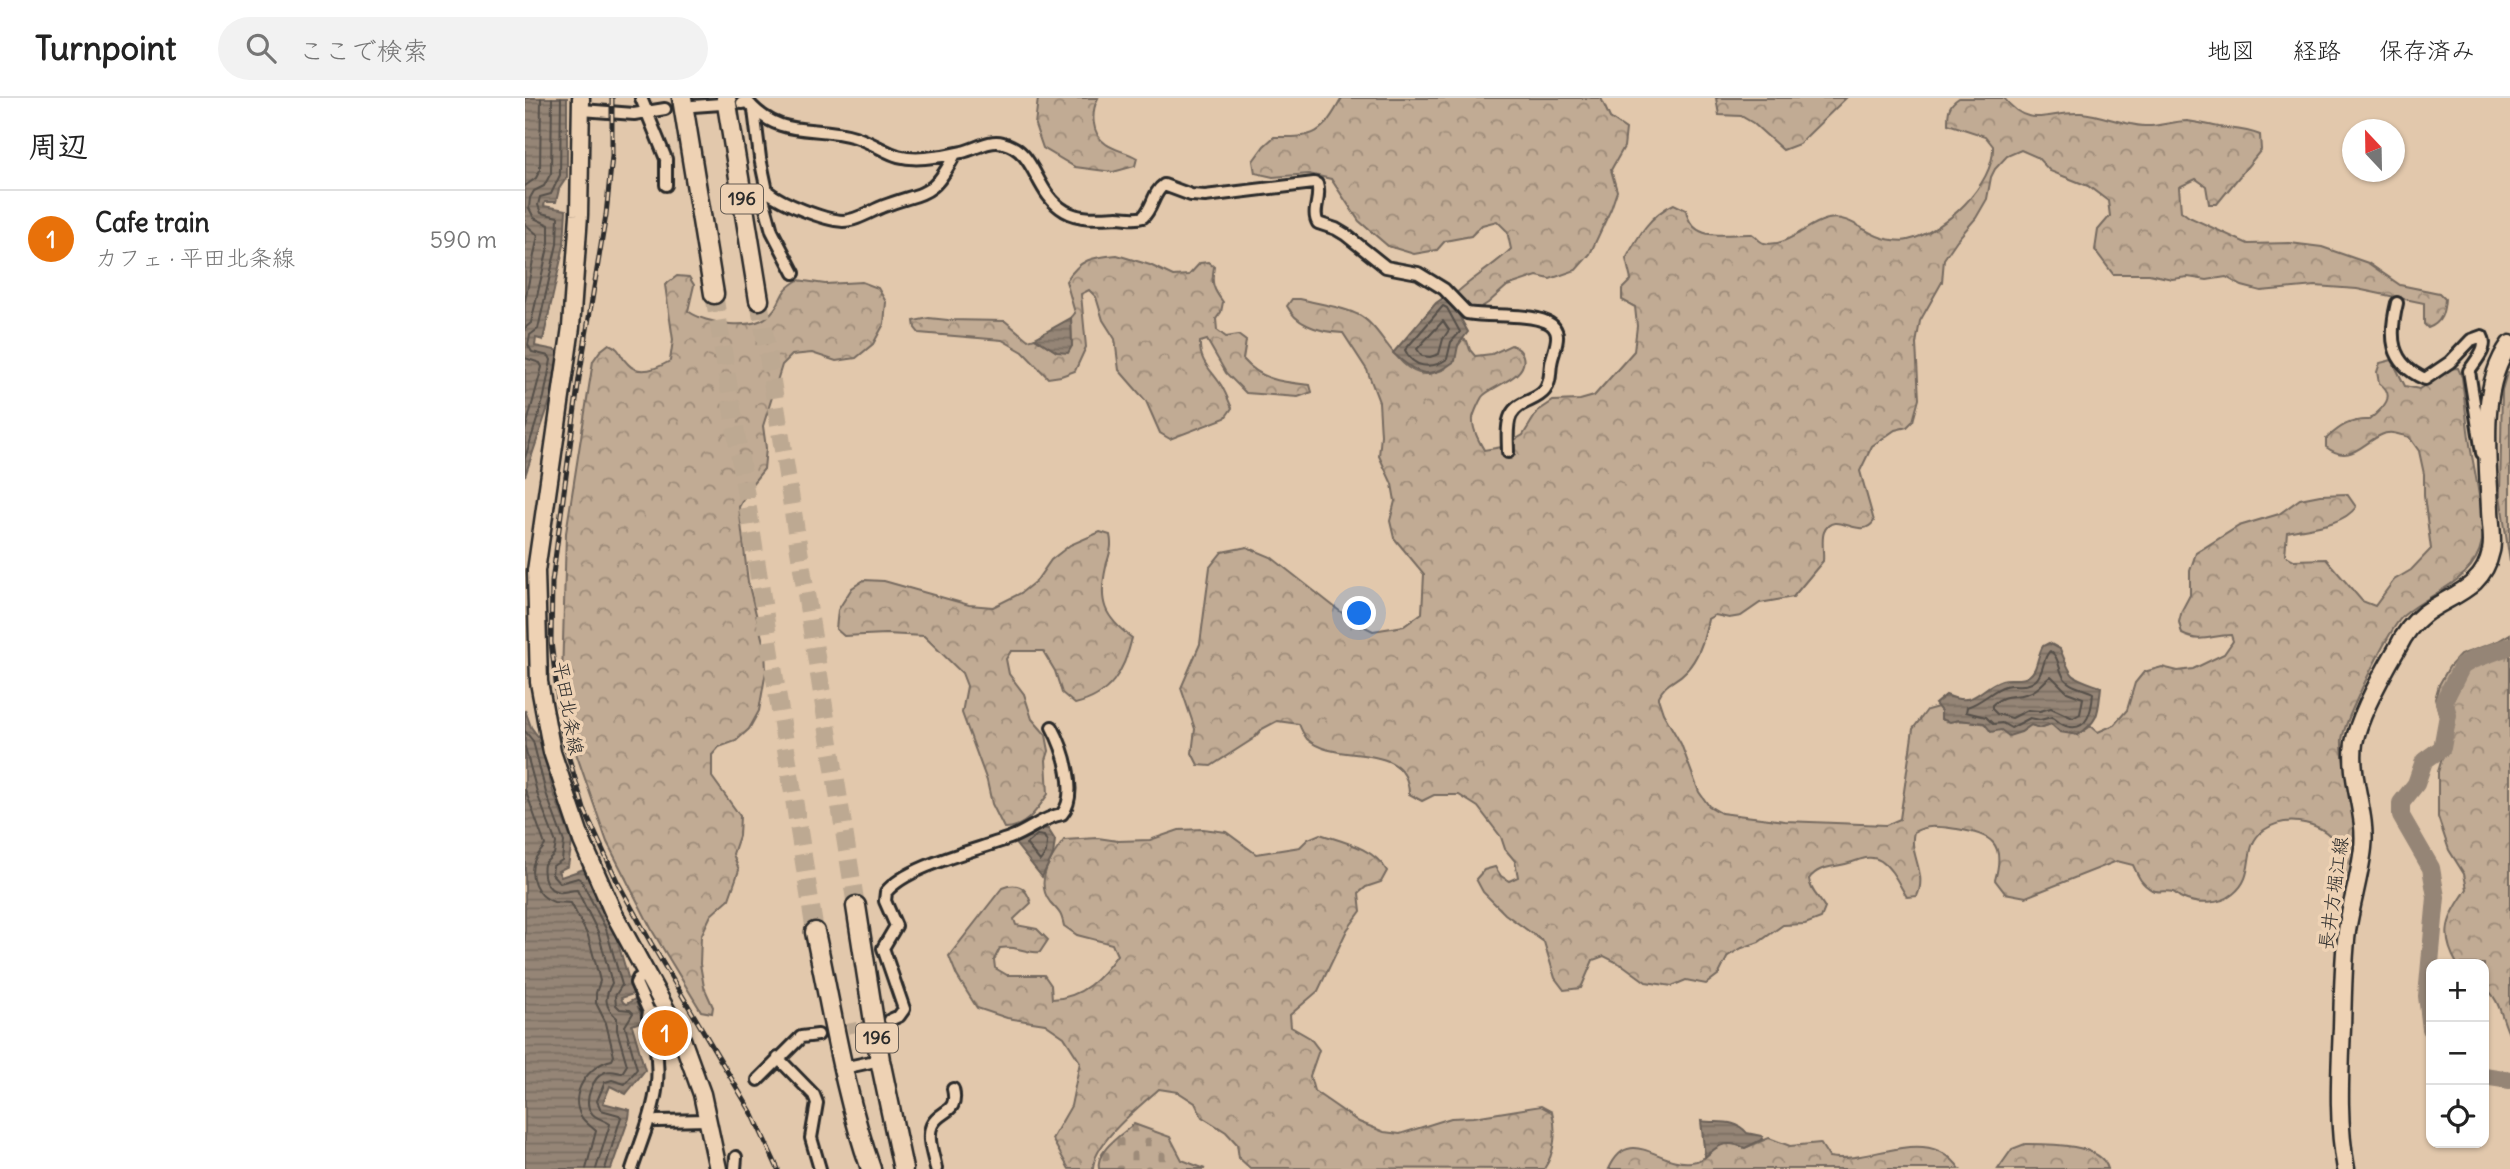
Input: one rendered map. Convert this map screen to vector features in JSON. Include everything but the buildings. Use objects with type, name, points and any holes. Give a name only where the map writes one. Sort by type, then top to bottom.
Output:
[{"type":"highway","name":"196","points":[[688,102],[714,294]]},
{"type":"highway","name":"196","points":[[740,102],[744,207],[759,300]]},
{"type":"highway","name":"196","points":[[856,906],[880,1059],[903,1169]]},
{"type":"highway","name":"196","points":[[815,932],[843,1068],[862,1145],[871,1169]]},
{"type":"main road","name":"平田北条線","points":[[582,104],[579,215],[571,327],[536,571],[539,682],[552,752],[582,841],[613,912],[682,1039],[709,1120],[718,1169]]},
{"type":"main road","name":"長井方堀江線","points":[[2346,1169],[2339,1108],[2344,957],[2364,832],[2354,744],[2365,712],[2398,646],[2412,625],[2425,613],[2465,591],[2484,569],[2491,550],[2488,461],[2490,391],[2495,371],[2510,344]]},
{"type":"street","points":[[641,98],[666,159],[666,184]]},
{"type":"street","points":[[688,102],[740,102],[764,118],[790,129],[853,136],[899,158],[955,154],[991,142],[1014,146],[1025,154],[1038,183],[1052,200],[1066,212],[1098,219],[1143,217],[1149,211],[1157,191],[1164,185],[1191,195],[1205,196],[1317,184],[1320,194],[1315,215],[1318,223],[1346,235],[1385,267],[1418,273],[1444,289],[1467,313],[1532,319],[1546,321],[1552,325],[1558,340],[1552,358],[1551,377],[1545,390],[1539,396],[1522,403],[1510,418],[1508,452]]},
{"type":"street","points":[[740,102],[760,158],[772,231],[794,273]]},
{"type":"street","points":[[582,104],[635,114],[665,109]]},
{"type":"street","points":[[765,195],[792,206],[847,221],[923,194],[941,179],[955,154]]},
{"type":"street","points":[[744,207],[765,195]]},
{"type":"street","points":[[2397,303],[2392,325],[2393,348],[2400,359],[2418,376],[2425,379],[2450,362],[2471,340],[2482,336],[2485,341],[2484,348],[2469,371],[2481,451],[2488,461]]},
{"type":"street","points":[[890,1020],[899,1016],[904,1009],[883,948],[897,926],[885,901],[886,892],[914,873],[957,855],[1013,837],[1045,818],[1062,814],[1067,804],[1066,763],[1052,727]]},
{"type":"street","points":[[632,1169],[658,1086],[657,1055],[649,1012],[636,983],[647,973]]},
{"type":"street","points":[[649,1012],[658,1014],[667,1010]]},
{"type":"street","points":[[758,1080],[801,1037],[818,1035]]},
{"type":"street","points":[[778,1058],[814,1095],[817,1103],[811,1138],[820,1169]]},
{"type":"street","points":[[843,1068],[880,1059]]},
{"type":"street","points":[[936,1169],[929,1136],[933,1124],[953,1106],[953,1089]]},
{"type":"street","points":[[657,1121],[709,1120]]},
{"type":"street","points":[[735,1169],[736,1157]]},
{"type":"green space","points":[[1038,98],[1098,98],[1093,116],[1097,135],[1109,146],[1137,158],[1135,166],[1113,172],[1075,167],[1043,148],[1035,125]]},
{"type":"green space","points":[[1342,98],[1601,98],[1610,118],[1626,129],[1624,147],[1611,170],[1617,191],[1590,254],[1576,270],[1550,279],[1537,276],[1507,286],[1488,303],[1462,319],[1450,299],[1511,249],[1507,231],[1497,221],[1482,225],[1471,236],[1445,241],[1437,250],[1414,254],[1388,246],[1359,221],[1331,179],[1309,174],[1273,177],[1255,173],[1253,161],[1274,137],[1309,135],[1316,131],[1329,119]]},
{"type":"green space","points":[[1716,98],[1846,98],[1799,144],[1783,150],[1753,123],[1741,116],[1719,115]]},
{"type":"green space","points":[[1959,98],[2004,98],[2013,108],[2031,117],[2081,113],[2144,126],[2187,121],[2260,135],[2261,150],[2217,204],[2209,204],[2206,186],[2196,179],[2179,187],[2181,211],[2248,244],[2290,243],[2322,247],[2368,263],[2400,285],[2439,293],[2445,299],[2443,313],[2436,323],[2428,328],[2424,324],[2424,303],[2357,289],[2315,286],[2261,291],[2242,286],[2226,277],[2207,280],[2188,277],[2172,279],[2149,274],[2113,274],[2095,250],[2098,230],[2110,216],[2108,201],[2088,186],[2050,171],[2037,157],[2021,150],[2007,156],[1991,177],[1987,199],[1976,218],[1944,259],[1942,282],[1920,321],[1916,344],[1919,399],[1913,421],[1872,446],[1860,471],[1874,521],[1869,527],[1862,528],[1834,523],[1828,525],[1823,535],[1823,561],[1793,597],[1760,603],[1741,616],[1729,618],[1715,615],[1708,619],[1695,660],[1682,675],[1664,688],[1658,698],[1663,713],[1681,744],[1699,792],[1709,806],[1721,813],[1785,821],[1886,825],[1900,819],[1913,729],[1927,710],[1938,707],[1941,719],[1945,720],[1976,722],[2021,732],[2031,725],[2040,728],[2051,724],[2078,735],[2091,726],[2098,732],[2114,725],[2127,710],[2135,683],[2144,672],[2162,667],[2178,671],[2193,669],[2224,654],[2233,641],[2231,635],[2201,639],[2182,634],[2179,622],[2190,595],[2190,571],[2196,553],[2239,526],[2279,514],[2300,499],[2347,494],[2356,507],[2334,522],[2287,532],[2285,555],[2294,560],[2326,559],[2362,601],[2375,606],[2394,580],[2411,570],[2431,549],[2424,474],[2419,451],[2409,437],[2392,433],[2381,435],[2355,451],[2342,454],[2326,447],[2326,439],[2345,425],[2369,420],[2383,407],[2388,398],[2385,388],[2379,383],[2377,372],[2380,363],[2392,360],[2405,386],[2419,389],[2443,373],[2458,368],[2462,377],[2480,499],[2482,541],[2470,567],[2461,577],[2414,607],[2396,624],[2350,714],[2342,740],[2358,847],[2356,862],[2349,875],[2340,870],[2339,848],[2325,832],[2306,823],[2284,822],[2264,830],[2257,837],[2241,886],[2222,900],[2194,902],[2173,892],[2152,890],[2142,882],[2133,865],[2117,861],[2026,897],[2005,893],[1995,880],[1998,867],[1997,849],[1987,838],[1957,829],[1930,827],[1914,832],[1913,848],[1920,880],[1917,896],[1907,897],[1889,868],[1877,859],[1865,858],[1827,868],[1817,871],[1809,879],[1813,891],[1825,908],[1821,918],[1805,924],[1783,925],[1759,942],[1728,956],[1719,974],[1706,984],[1686,980],[1672,986],[1646,982],[1604,956],[1593,960],[1581,988],[1564,990],[1555,978],[1544,942],[1505,914],[1483,892],[1476,879],[1484,870],[1495,867],[1501,876],[1509,881],[1518,877],[1515,861],[1505,849],[1501,837],[1478,807],[1459,795],[1434,795],[1422,801],[1409,794],[1406,777],[1397,766],[1368,756],[1320,747],[1307,739],[1299,724],[1277,721],[1211,766],[1198,765],[1192,753],[1195,729],[1181,688],[1200,644],[1210,567],[1222,552],[1247,547],[1271,557],[1351,620],[1373,631],[1404,626],[1422,613],[1424,574],[1394,538],[1390,521],[1395,501],[1392,484],[1379,456],[1379,402],[1367,370],[1343,333],[1319,329],[1297,319],[1287,306],[1292,299],[1337,307],[1359,315],[1375,329],[1405,365],[1424,374],[1445,369],[1463,339],[1467,341],[1475,356],[1492,354],[1511,345],[1517,348],[1523,356],[1520,370],[1482,397],[1473,418],[1475,431],[1484,450],[1502,447],[1523,435],[1538,411],[1553,401],[1580,400],[1594,396],[1634,351],[1637,326],[1635,307],[1622,300],[1622,289],[1631,280],[1626,259],[1640,234],[1658,214],[1674,204],[1686,210],[1689,221],[1703,232],[1721,235],[1752,234],[1762,242],[1772,244],[1788,239],[1821,221],[1836,218],[1851,222],[1879,237],[1897,241],[1906,241],[1922,235],[1951,217],[1965,204],[1986,176],[1991,161],[1993,146],[1985,136],[1948,124],[1949,109]]},
{"type":"green space","points":[[1117,255],[1150,265],[1173,276],[1189,275],[1200,263],[1208,262],[1214,267],[1214,286],[1223,302],[1216,319],[1217,330],[1226,337],[1238,335],[1246,341],[1243,359],[1258,372],[1282,381],[1310,385],[1312,392],[1298,397],[1246,393],[1226,373],[1207,340],[1200,342],[1203,359],[1221,385],[1232,408],[1225,418],[1170,439],[1160,433],[1146,401],[1119,370],[1115,339],[1103,320],[1096,297],[1089,290],[1081,294],[1086,347],[1075,371],[1061,376],[1048,378],[1023,352],[1002,340],[919,333],[915,328],[914,321],[929,318],[1005,321],[1028,340],[1035,338],[1057,352],[1072,346],[1071,318],[1075,313],[1066,281],[1076,268],[1087,260]]},
{"type":"green space","points":[[677,276],[689,277],[694,285],[688,311],[696,316],[730,324],[754,323],[764,319],[775,308],[783,292],[798,280],[825,284],[862,282],[878,288],[886,302],[884,324],[873,344],[856,358],[836,361],[812,353],[792,355],[782,365],[763,426],[766,448],[764,469],[739,507],[748,582],[765,650],[766,671],[759,711],[749,729],[736,741],[719,747],[712,755],[712,777],[740,816],[739,836],[733,854],[739,870],[729,899],[711,915],[701,936],[700,964],[704,987],[713,1007],[712,1013],[701,1011],[653,932],[607,842],[576,753],[562,678],[566,533],[593,361],[609,344],[616,348],[632,368],[638,370],[654,368],[670,361],[673,340],[665,285]]},
{"type":"green space","points":[[2510,372],[2510,562],[2500,495],[2502,390],[2507,373]]},
{"type":"green space","points":[[1100,532],[1110,535],[1111,544],[1104,579],[1105,608],[1115,623],[1132,638],[1129,650],[1120,672],[1106,689],[1075,704],[1062,693],[1055,671],[1043,651],[1011,651],[1006,659],[1009,674],[1024,694],[1032,719],[1046,735],[1049,751],[1046,760],[1048,794],[1024,822],[1004,828],[992,804],[987,781],[962,713],[967,686],[962,673],[924,636],[844,636],[836,629],[838,610],[852,588],[864,580],[884,581],[969,605],[993,607],[1021,593],[1037,580],[1051,560],[1070,545]]},
{"type":"green space","points":[[2510,634],[2510,1036],[2497,1003],[2489,991],[2489,959],[2454,959],[2451,953],[2448,925],[2467,889],[2464,874],[2449,850],[2438,817],[2438,772],[2443,755],[2440,717],[2435,699],[2439,685],[2449,667],[2460,655]]},
{"type":"green space","points":[[1179,830],[1226,832],[1256,854],[1300,847],[1308,839],[1320,834],[1366,851],[1387,871],[1381,882],[1366,887],[1359,893],[1361,911],[1347,930],[1318,991],[1290,1015],[1291,1027],[1310,1038],[1319,1050],[1310,1076],[1314,1091],[1359,1122],[1384,1132],[1400,1134],[1451,1118],[1541,1106],[1552,1112],[1554,1127],[1553,1149],[1544,1169],[1250,1168],[1239,1158],[1237,1144],[1226,1132],[1202,1117],[1195,1103],[1178,1092],[1159,1089],[1109,1137],[1095,1159],[1093,1169],[1069,1169],[1052,1139],[1071,1106],[1080,1062],[1064,1037],[1045,1024],[1007,1018],[977,1008],[957,976],[949,956],[1002,888],[1021,887],[1031,903],[1014,919],[1016,925],[1037,929],[1048,940],[1040,952],[1000,948],[994,960],[995,968],[1007,975],[1044,975],[1051,985],[1052,999],[1082,991],[1097,979],[1117,955],[1112,944],[1077,935],[1064,926],[1059,912],[1045,894],[1046,870],[1064,840],[1150,840]]},
{"type":"green space","points":[[1134,1124],[1170,1137],[1182,1160],[1205,1169],[1099,1169],[1099,1162],[1105,1150]]},
{"type":"green space","points":[[1769,1138],[1790,1146],[1820,1143],[1829,1157],[1845,1158],[1898,1148],[1932,1148],[1947,1155],[1960,1169],[1609,1169],[1617,1156],[1626,1149],[1645,1150],[1679,1162],[1691,1162],[1705,1157],[1720,1145],[1734,1144],[1745,1148]]},
{"type":"green space","points":[[2025,1144],[2060,1145],[2085,1150],[2103,1160],[2108,1169],[1998,1169],[2012,1149]]},
{"type":"water","points":[[525,98],[567,98],[567,177],[559,189],[556,202],[545,202],[544,206],[566,210],[564,245],[543,340],[536,338],[535,346],[560,351],[551,398],[525,476]]},
{"type":"water","points":[[1446,296],[1468,332],[1458,345],[1455,361],[1446,368],[1430,373],[1416,370],[1393,353],[1436,303]]},
{"type":"water","points":[[1071,318],[1072,346],[1068,353],[1057,352],[1035,338]]},
{"type":"water","points":[[2049,643],[2060,649],[2073,676],[2101,687],[2097,715],[2078,735],[2060,732],[2051,724],[2040,728],[2031,725],[2009,736],[2001,730],[1991,732],[1984,723],[1959,720],[1950,722],[1941,719],[1941,711],[1935,704],[1946,695],[1971,698],[2002,680],[2026,678],[2034,670],[2043,646]]},
{"type":"water","points":[[525,710],[531,727],[539,738],[553,791],[572,842],[568,866],[558,871],[561,877],[584,869],[613,926],[633,994],[621,998],[626,1004],[635,999],[643,1021],[632,1025],[645,1070],[626,1094],[610,1086],[603,1103],[630,1110],[611,1169],[525,1169]]},
{"type":"water","points":[[1037,828],[1048,829],[1055,840],[1053,855],[1042,877],[1014,842]]},
{"type":"water","points":[[1701,1121],[1732,1123],[1747,1133],[1762,1136],[1763,1139],[1745,1148],[1733,1144],[1723,1145],[1705,1157]]},
{"type":"waterway","points":[[2430,1022],[2427,996],[2436,897],[2431,868],[2401,816],[2401,803],[2416,784],[2424,761],[2442,748],[2448,715],[2444,701],[2462,666],[2510,646]]},
{"type":"waterway","points":[[2489,1077],[2510,1080]]},
{"type":"tunnel","points":[[714,294],[815,932]]},
{"type":"tunnel","points":[[759,300],[856,906]]},
{"type":"tunnel","points":[[818,1035],[890,1020]]},
{"type":"railway","points":[[612,98],[612,156],[606,215],[579,378],[552,582],[551,642],[563,738],[584,809],[618,883],[753,1115],[778,1169]]},
{"type":"place","name":"Cafe train","points":[[665,1033]]}]
